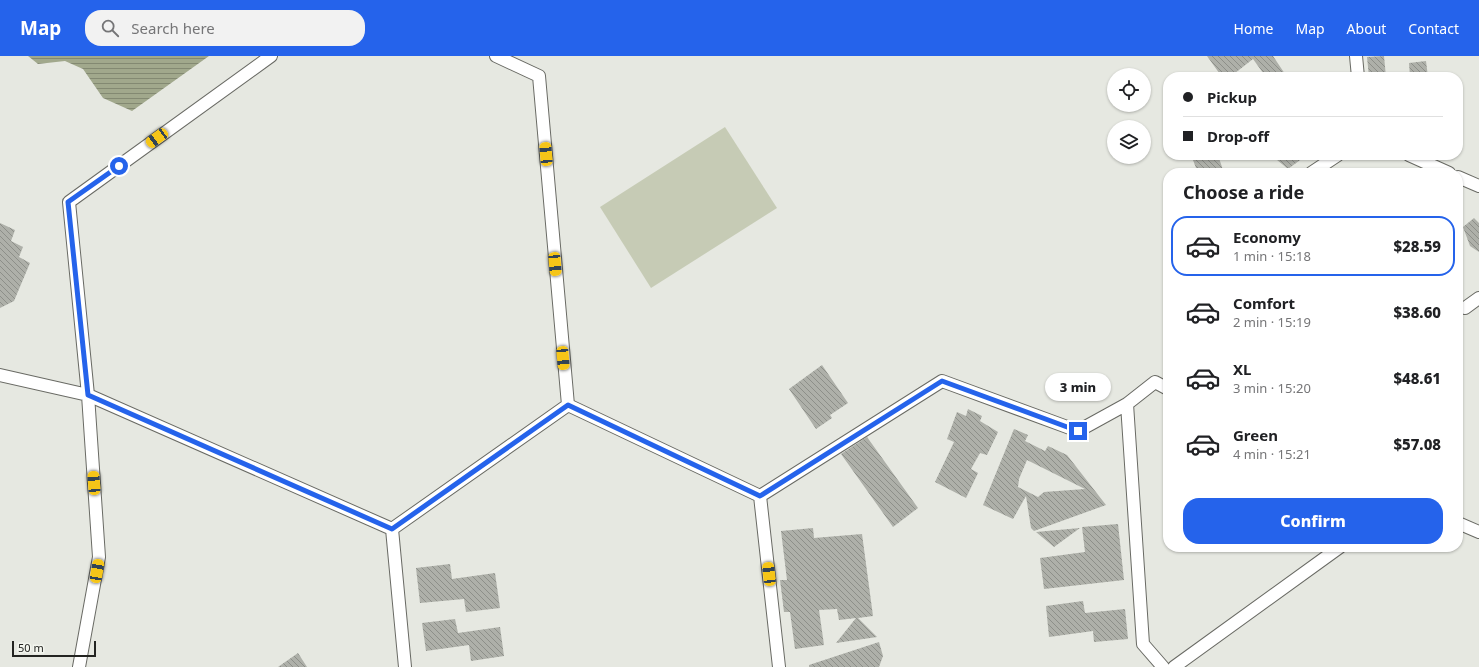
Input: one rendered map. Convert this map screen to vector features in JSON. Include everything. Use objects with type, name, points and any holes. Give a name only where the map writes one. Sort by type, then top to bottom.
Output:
[{"type":"street","points":[[79,667],[99,557],[88,395],[68,202],[271,56]]},
{"type":"street","points":[[496,56],[539,76],[568,405]]},
{"type":"street","points":[[1356,56],[1358,72]]},
{"type":"street","points":[[1318,168],[1330,160]]},
{"type":"street","points":[[1420,160],[1439,168]]},
{"type":"street","points":[[1463,179],[1479,186]]},
{"type":"street","points":[[1465,308],[1479,298]]},
{"type":"street","points":[[0,375],[88,395],[392,529]]},
{"type":"street","points":[[760,496],[942,381],[1078,431],[1127,404],[1155,382],[1163,386]]},
{"type":"street","points":[[1127,404],[1143,644],[1163,667]]},
{"type":"street","points":[[392,529],[568,405]]},
{"type":"street","points":[[568,405],[760,496]]},
{"type":"street","points":[[760,496],[779,667]]},
{"type":"street","points":[[1463,525],[1479,532]]},
{"type":"street","points":[[392,529],[405,667]]},
{"type":"street","points":[[1174,667],[1333,552]]},
{"type":"shaded area","points":[[28,56],[209,56],[132,111],[103,98],[83,69],[65,61],[38,64]]},
{"type":"shaded area","points":[[725,127],[777,208],[651,288],[600,207]]},
{"type":"building","points":[[1207,56],[1273,56],[1284,72],[1262,72],[1253,59],[1236,72],[1218,72]]},
{"type":"building","points":[[1384,56],[1386,72],[1368,72],[1367,57]]},
{"type":"building","points":[[1426,61],[1427,72],[1410,72],[1409,63]]},
{"type":"building","points":[[1193,160],[1220,160],[1222,168],[1196,168]]},
{"type":"building","points":[[1277,160],[1300,160],[1289,168],[1287,168]]},
{"type":"building","points":[[1474,218],[1479,223],[1479,252],[1470,246],[1463,227]]},
{"type":"building","points":[[0,223],[15,230],[11,241],[23,247],[19,257],[30,263],[14,301],[0,308]]},
{"type":"building","points":[[822,365],[848,403],[830,415],[832,418],[816,429],[789,389]]},
{"type":"building","points":[[968,409],[982,416],[980,421],[998,432],[987,455],[980,453],[971,469],[978,473],[966,498],[935,482],[954,442],[947,439],[957,412],[966,416]]},
{"type":"building","points":[[1014,429],[1028,435],[1025,441],[1045,451],[1048,446],[1067,455],[1106,505],[1034,531],[1031,528],[1026,496],[1013,519],[983,505]],"holes":[[[1027,460],[1085,489],[1044,492],[1038,497],[1018,487],[1019,479]]]},
{"type":"building","points":[[867,437],[918,508],[893,527],[841,454]]},
{"type":"building","points":[[1118,524],[1124,580],[1044,589],[1040,558],[1085,552],[1082,527]]},
{"type":"building","points":[[813,528],[814,538],[862,534],[873,616],[858,618],[877,637],[836,643],[856,618],[839,620],[837,609],[819,610],[824,645],[795,649],[790,612],[784,612],[780,580],[787,580],[781,531]]},
{"type":"building","points":[[1080,528],[1054,547],[1036,532]]},
{"type":"building","points":[[450,564],[452,579],[495,573],[500,608],[466,612],[464,599],[420,603],[416,568]]},
{"type":"building","points":[[1083,601],[1085,613],[1125,609],[1128,639],[1094,642],[1093,631],[1049,637],[1046,606]]},
{"type":"building","points":[[455,619],[458,633],[500,627],[504,656],[471,661],[469,645],[426,651],[422,623]]},
{"type":"building","points":[[879,642],[883,656],[879,667],[809,667],[809,665]]},
{"type":"building","points":[[298,653],[307,667],[278,667]]},
{"type":"route","points":[[119,166],[68,202],[88,395],[392,529],[568,405],[760,496],[942,381],[1078,431]]}]
